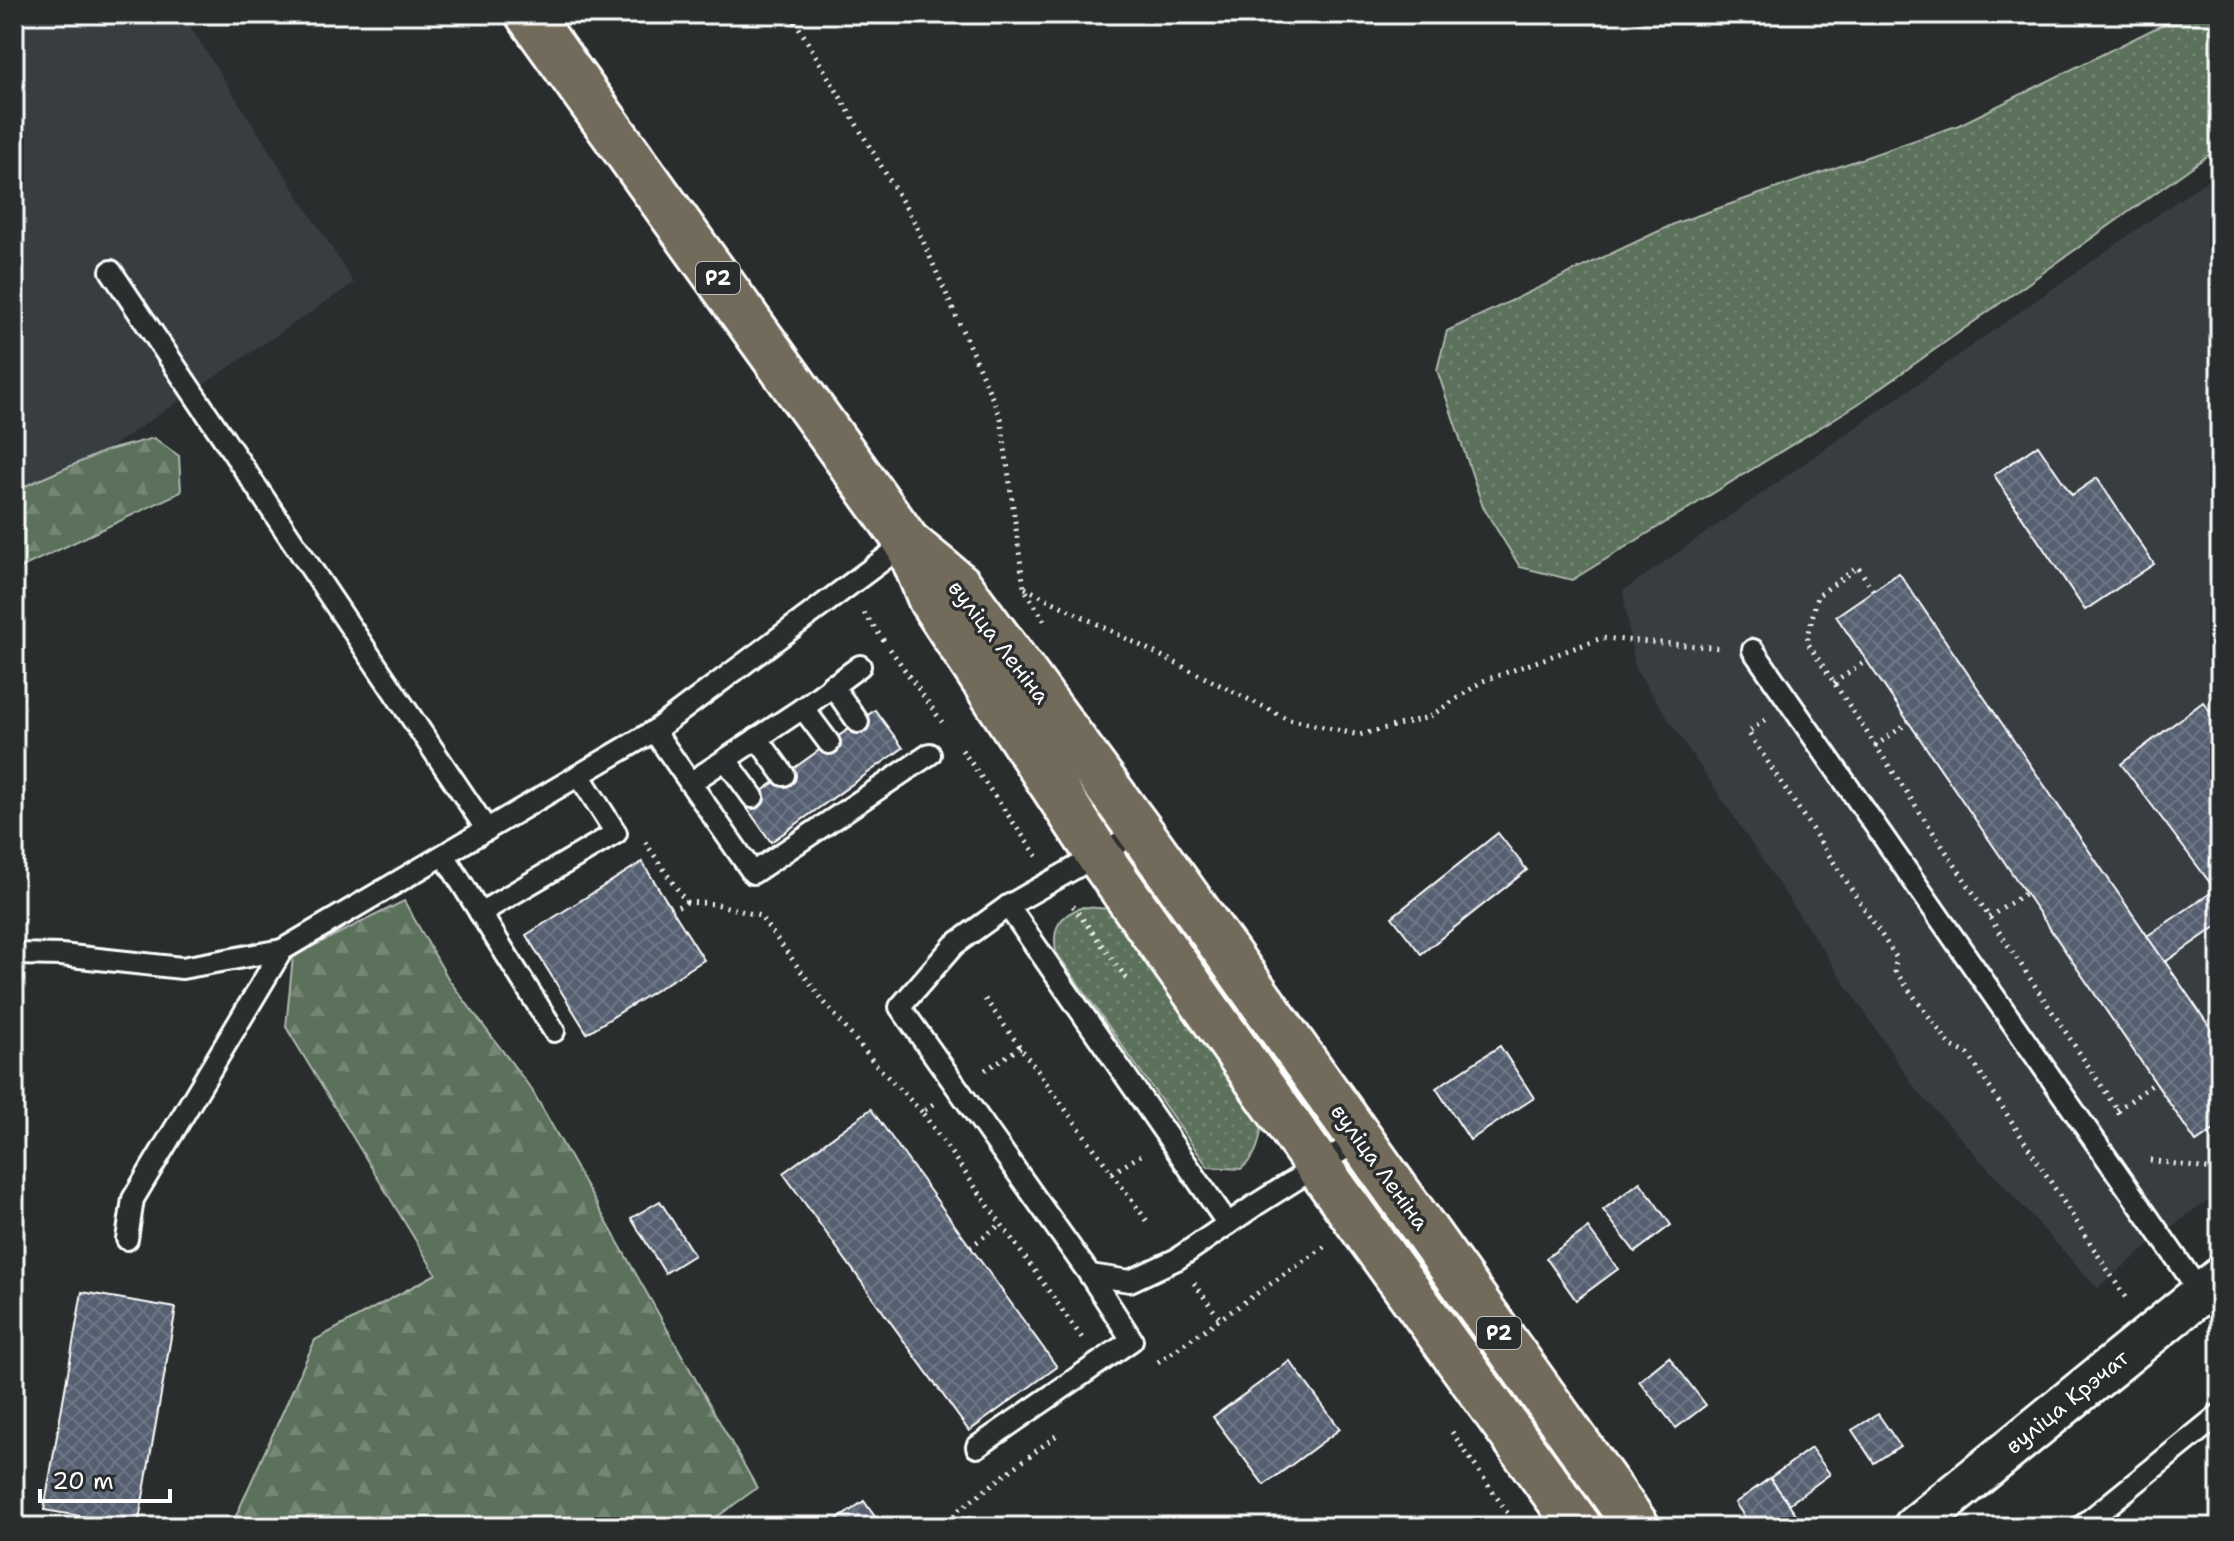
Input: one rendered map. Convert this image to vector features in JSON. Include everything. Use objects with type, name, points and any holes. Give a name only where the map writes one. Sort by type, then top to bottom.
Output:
[{"type":"main road","name":"Р2","points":[[528,14],[907,542]]},
{"type":"main road","name":"вуліца Леніна","points":[[907,542],[959,585],[1140,831],[1637,1527]]},
{"type":"main road","name":"вуліца Леніна","points":[[907,542],[931,600],[1099,856],[1579,1527]]},
{"type":"street","name":"вуліца Крэчат","points":[[1928,1523],[2210,1285]]},
{"type":"lane","points":[[111,271],[487,830]]},
{"type":"lane","points":[[14,954],[61,955],[182,968],[282,950],[654,731],[907,542]]},
{"type":"lane","points":[[1753,650],[2210,1285]]},
{"type":"lane","points":[[690,783],[860,666]]},
{"type":"lane","points":[[832,685],[858,722]]},
{"type":"lane","points":[[803,708],[829,743]]},
{"type":"lane","points":[[654,731],[753,873],[786,842],[891,768],[930,754]]},
{"type":"lane","points":[[757,738],[784,775]]},
{"type":"lane","points":[[726,760],[753,797]]},
{"type":"lane","points":[[480,913],[616,833],[579,775]]},
{"type":"lane","points":[[977,1447],[1132,1340],[1090,1275],[900,1007],[954,945],[1008,906],[1140,831]]},
{"type":"lane","points":[[444,855],[554,1031]]},
{"type":"lane","points":[[1008,906],[1228,1224]]},
{"type":"lane","points":[[127,1239],[133,1199],[282,950]]},
{"type":"lane","points":[[1090,1275],[1130,1281],[1177,1259],[1360,1139]]},
{"type":"lane","points":[[2081,1527],[2220,1414]]},
{"type":"path","points":[[791,14],[915,223],[1001,418],[1024,588],[1288,719],[1359,735],[1429,717],[1483,681],[1602,638],[1753,650]]},
{"type":"path","points":[[1873,590],[1858,567],[1817,596],[1807,642],[2125,1122]]},
{"type":"path","points":[[1834,683],[1867,660]]},
{"type":"path","points":[[1775,713],[1748,732],[1896,957],[1895,971],[1951,1046],[1968,1054],[2131,1305]]},
{"type":"path","points":[[1875,746],[1909,722]]},
{"type":"path","points":[[644,841],[686,902]]},
{"type":"path","points":[[1989,917],[2026,893]]},
{"type":"path","points":[[672,910],[686,902],[716,904],[760,916],[842,1024],[922,1112]]},
{"type":"path","points":[[985,999],[1147,1221]]},
{"type":"path","points":[[2117,1110],[2156,1082]]},
{"type":"path","points":[[2141,1147],[2158,1172]]},
{"type":"path","points":[[2150,1160],[2220,1171]]},
{"type":"path","points":[[2211,1169],[2220,1163]]},
{"type":"path","points":[[970,1247],[1001,1224]]},
{"type":"path","points":[[1177,1259],[1220,1319]]},
{"type":"path","points":[[942,1527],[959,1510],[1069,1426]]},
{"type":"shaded area","points":[[28,14],[182,14],[354,283],[105,451],[14,491],[14,23]]},
{"type":"shaded area","points":[[2220,171],[2220,1194],[2195,1209],[2097,1288],[1915,1088],[1635,669],[1623,591]]},
{"type":"green space","points":[[2184,14],[2220,14],[2220,147],[1858,404],[1572,580],[1520,567],[1483,507],[1437,370],[1447,331],[1676,223],[1959,125]]},
{"type":"green space","points":[[154,438],[179,456],[181,492],[14,571],[14,491],[105,451]]},
{"type":"green space","points":[[404,901],[449,980],[532,1090],[757,1488],[703,1527],[231,1527],[315,1340],[436,1274],[286,1027],[293,956]]},
{"type":"green space","points":[[1083,907],[1112,909],[1262,1122],[1257,1148],[1241,1169],[1208,1167],[1056,952],[1055,936],[1059,924],[1068,914]]},
{"type":"building","points":[[2038,445],[2072,495],[2097,478],[2154,564],[2085,610],[1994,475]]},
{"type":"building","points":[[1899,573],[2220,1042],[2220,1126],[2196,1142],[1836,616]]},
{"type":"building","points":[[2203,702],[2220,724],[2220,896],[2121,764]]},
{"type":"building","points":[[875,710],[903,748],[771,842],[744,804]]},
{"type":"building","points":[[1498,833],[1527,870],[1421,954],[1392,917]]},
{"type":"building","points":[[642,862],[704,960],[587,1033],[526,935]]},
{"type":"building","points":[[2215,890],[2220,896],[2220,924],[2165,962],[2147,936]]},
{"type":"building","points":[[1500,1046],[1534,1098],[1470,1140],[1436,1088]]},
{"type":"building","points":[[871,1109],[1057,1367],[969,1431],[783,1173]]},
{"type":"building","points":[[1640,1182],[1671,1225],[1635,1252],[1603,1210]]},
{"type":"building","points":[[660,1201],[694,1255],[665,1273],[631,1218]]},
{"type":"building","points":[[1588,1228],[1618,1269],[1576,1300],[1546,1258]]},
{"type":"building","points":[[82,1292],[176,1308],[138,1526],[44,1510]]},
{"type":"building","points":[[1669,1357],[1706,1405],[1676,1428],[1639,1381]]},
{"type":"building","points":[[1290,1361],[1340,1429],[1264,1485],[1213,1417]]},
{"type":"building","points":[[1878,1414],[1900,1446],[1874,1463],[1852,1430]]},
{"type":"building","points":[[1811,1448],[1830,1474],[1789,1504],[1770,1478]]},
{"type":"building","points":[[1770,1478],[1805,1527],[1752,1527],[1735,1503]]},
{"type":"building","points":[[864,1501],[882,1527],[827,1527]]}]
